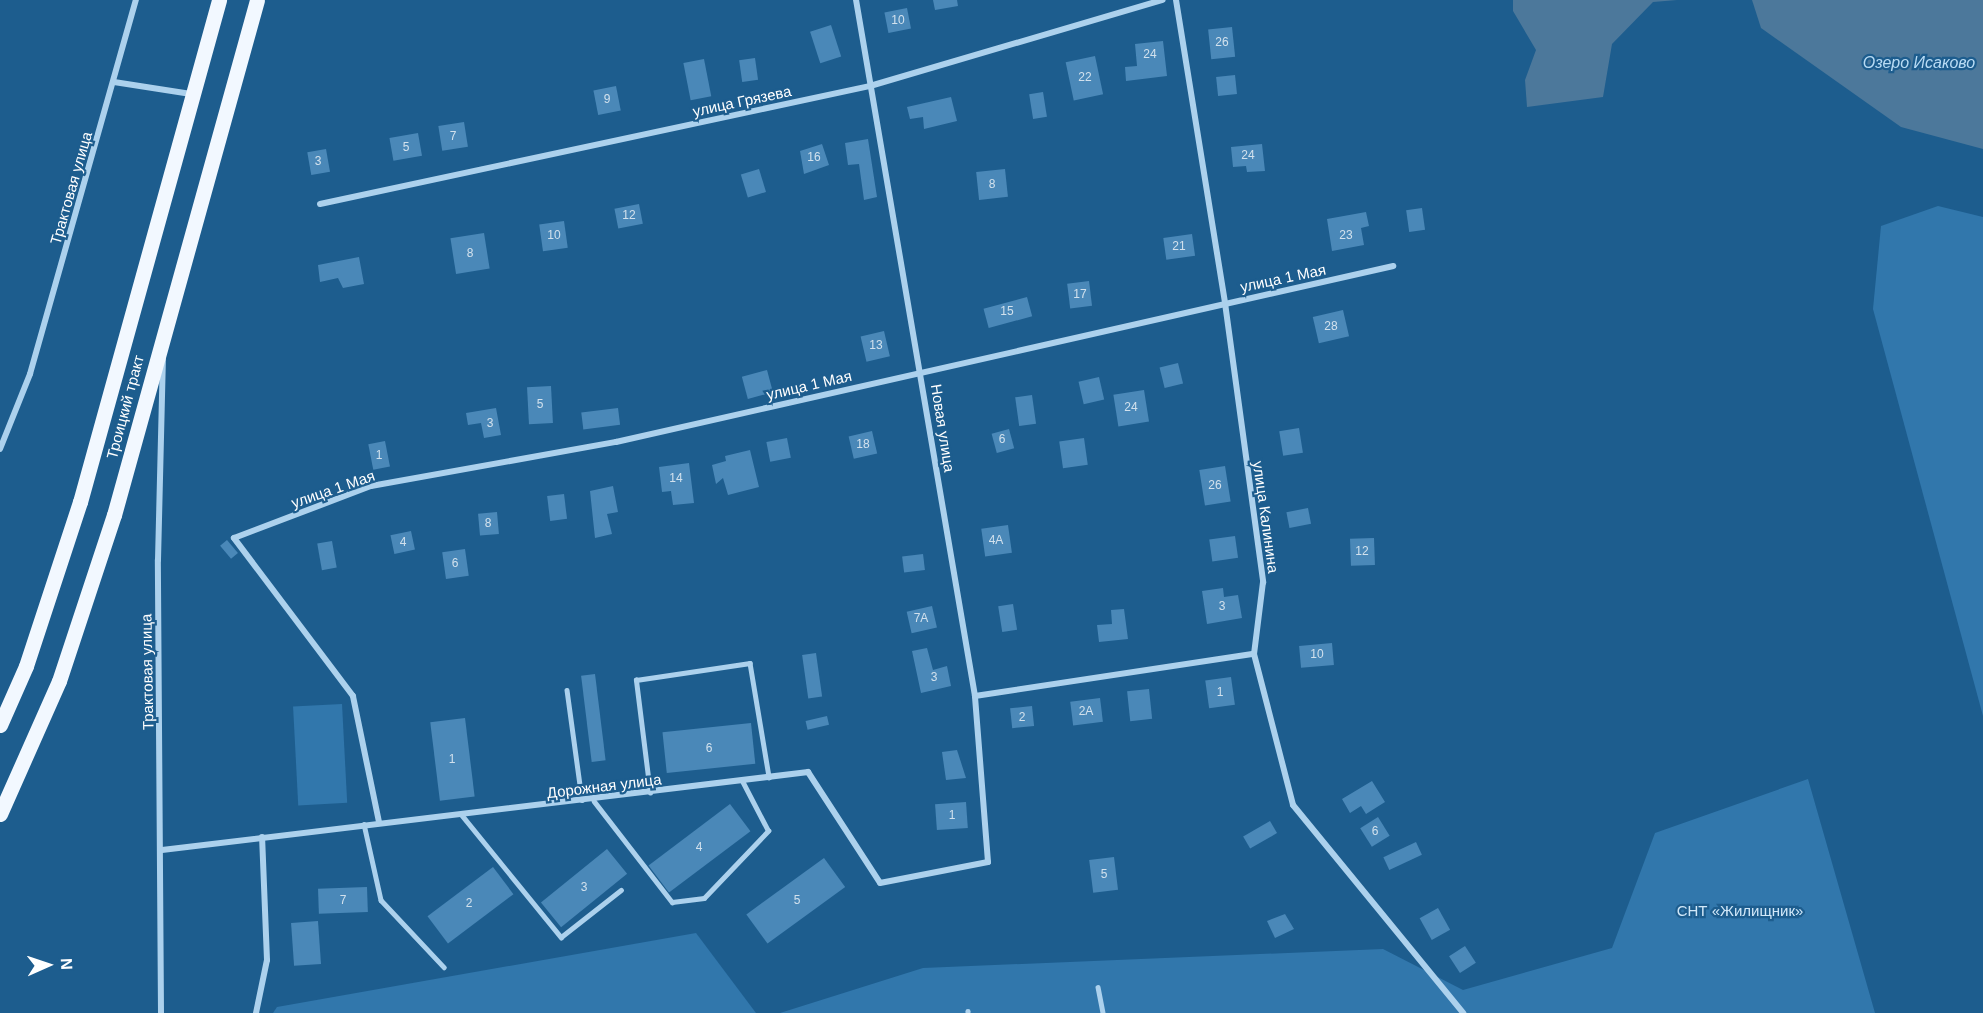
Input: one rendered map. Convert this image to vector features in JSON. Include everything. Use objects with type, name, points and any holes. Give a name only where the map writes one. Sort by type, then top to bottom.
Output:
[{"type":"main road","name":"Троицкий тракт","points":[[0,725],[26,666],[80,502],[219,0]]},
{"type":"main road","name":"Троицкий тракт","points":[[0,814],[59,681],[114,515],[257,0]]},
{"type":"street","name":"Трактовая улица","points":[[0,449],[30,374],[136,0]]},
{"type":"street","name":"Новая улица","points":[[856,0],[975,696],[988,862]]},
{"type":"street","name":"улица Грязева","points":[[320,204],[870,86],[1163,0]]},
{"type":"street","name":"улица Калинина","points":[[1176,0],[1225,303],[1263,582],[1254,654],[1293,805],[1463,1013]]},
{"type":"street","points":[[114,82],[194,94]]},
{"type":"street","name":"улица 1 Мая","points":[[379,822],[353,696],[234,538],[371,486],[616,442],[921,372],[1116,331],[1225,303],[1393,266]]},
{"type":"street","name":"Трактовая улица","points":[[161,1013],[162,850],[158,560],[164,332]]},
{"type":"street","points":[[975,696],[1254,654]]},
{"type":"street","name":"Дорожная улица","points":[[162,850],[379,822],[594,801],[808,772],[880,883],[988,862]]},
{"type":"street","points":[[256,1013],[267,960],[262,837]]},
{"type":"lane","points":[[650,793],[636,680],[750,663],[769,777]]},
{"type":"lane","points":[[567,690],[582,802]]},
{"type":"lane","points":[[594,801],[672,902],[704,897],[768,831],[742,781]]},
{"type":"lane","points":[[461,814],[561,937],[621,890]]},
{"type":"lane","points":[[364,824],[381,900],[444,967]]},
{"type":"lane","points":[[1098,987],[1102,1013]]},
{"type":"green space","points":[[1938,206],[1983,217],[1983,716],[1873,309],[1881,226]]},
{"type":"green space","points":[[342,704],[347,803],[298,805],[293,707]]},
{"type":"green space","name":"СНТ «Жилищник»","points":[[1808,779],[1875,1013],[780,1013],[923,968],[1383,949],[1463,990],[1612,948],[1655,833]]},
{"type":"green space","points":[[696,933],[756,1013],[273,1013],[277,1007]]},
{"type":"water","points":[[1513,0],[1677,0],[1653,2],[1612,44],[1603,97],[1527,107],[1525,80],[1536,50],[1513,11]]},
{"type":"water","name":"Озеро Исаково","points":[[1752,0],[1983,0],[1983,149],[1901,127],[1761,28]]},
{"type":"building","points":[[933,0],[957,0],[958,6],[935,10]]},
{"type":"building","points":[[907,8],[911,29],[888,33],[884,12]]},
{"type":"building","points":[[831,25],[841,56],[820,63],[810,32]]},
{"type":"building","points":[[1232,27],[1235,57],[1211,59],[1208,30]]},
{"type":"building","points":[[1163,41],[1167,76],[1126,81],[1125,67],[1137,66],[1135,44]]},
{"type":"building","points":[[1095,56],[1103,94],[1074,100],[1066,62]]},
{"type":"building","points":[[755,58],[758,80],[742,82],[739,60]]},
{"type":"building","points":[[704,59],[711,96],[691,100],[683,63]]},
{"type":"building","points":[[1235,75],[1237,94],[1218,96],[1216,77]]},
{"type":"building","points":[[616,86],[621,111],[598,115],[593,90]]},
{"type":"building","points":[[1043,92],[1047,117],[1033,119],[1029,94]]},
{"type":"building","points":[[951,97],[957,121],[924,129],[923,117],[910,119],[907,107]]},
{"type":"building","points":[[464,122],[468,147],[442,151],[438,126]]},
{"type":"building","points":[[418,133],[422,156],[393,161],[389,138]]},
{"type":"building","points":[[868,139],[877,197],[864,200],[859,164],[848,165],[845,143]]},
{"type":"building","points":[[822,144],[829,165],[804,174],[800,151]]},
{"type":"building","points":[[1262,144],[1265,171],[1247,172],[1246,166],[1233,167],[1231,147]]},
{"type":"building","points":[[326,149],[330,172],[311,175],[307,152]]},
{"type":"building","points":[[759,169],[766,192],[748,198],[741,175]]},
{"type":"building","points":[[1005,169],[1008,197],[979,200],[976,172]]},
{"type":"building","points":[[639,204],[643,224],[618,228],[614,209]]},
{"type":"building","points":[[1422,208],[1425,230],[1409,232],[1406,210]]},
{"type":"building","points":[[1366,212],[1369,226],[1361,228],[1364,245],[1332,251],[1327,219]]},
{"type":"building","points":[[564,221],[568,248],[543,251],[539,224]]},
{"type":"building","points":[[484,233],[490,269],[456,274],[450,238]]},
{"type":"building","points":[[1192,234],[1195,256],[1166,260],[1163,238]]},
{"type":"building","points":[[359,257],[364,284],[343,288],[338,278],[320,282],[318,265]]},
{"type":"building","points":[[1089,281],[1092,306],[1070,308],[1067,284]]},
{"type":"building","points":[[1027,297],[1032,316],[989,328],[984,309]]},
{"type":"building","points":[[1343,310],[1349,336],[1319,343],[1313,317]]},
{"type":"building","points":[[884,331],[890,356],[866,362],[861,336]]},
{"type":"building","points":[[1178,363],[1183,383],[1165,388],[1160,368]]},
{"type":"building","points":[[767,370],[773,392],[748,399],[742,377]]},
{"type":"building","points":[[1099,377],[1104,399],[1084,404],[1079,382]]},
{"type":"building","points":[[551,386],[553,423],[529,424],[527,387]]},
{"type":"building","points":[[1144,390],[1149,422],[1118,426],[1113,395]]},
{"type":"building","points":[[1032,395],[1036,424],[1019,426],[1015,397]]},
{"type":"building","points":[[496,408],[501,435],[484,438],[481,423],[468,425],[466,413]]},
{"type":"building","points":[[618,408],[620,425],[583,429],[581,413]]},
{"type":"building","points":[[1299,428],[1303,453],[1283,456],[1279,431]]},
{"type":"building","points":[[1009,429],[1014,448],[997,453],[992,434]]},
{"type":"building","points":[[872,431],[877,453],[854,459],[849,436]]},
{"type":"building","points":[[787,438],[791,458],[770,462],[766,442]]},
{"type":"building","points":[[1084,438],[1088,465],[1063,468],[1059,441]]},
{"type":"building","points":[[385,441],[390,467],[373,470],[368,444]]},
{"type":"building","points":[[750,450],[759,487],[728,495],[723,478],[716,484],[712,465],[726,461],[725,456]]},
{"type":"building","points":[[689,463],[694,503],[673,505],[671,491],[662,492],[659,467]]},
{"type":"building","points":[[1225,466],[1231,502],[1205,506],[1199,470]]},
{"type":"building","points":[[613,486],[618,512],[607,514],[612,534],[595,538],[590,491]]},
{"type":"building","points":[[564,494],[567,519],[550,521],[547,496]]},
{"type":"building","points":[[1308,508],[1311,524],[1289,528],[1286,512]]},
{"type":"building","points":[[497,512],[499,534],[480,536],[478,514]]},
{"type":"building","points":[[1008,525],[1012,553],[985,556],[981,529]]},
{"type":"building","points":[[411,531],[415,550],[394,554],[390,535]]},
{"type":"building","points":[[1235,536],[1238,558],[1212,561],[1209,540]]},
{"type":"building","points":[[1374,538],[1375,565],[1351,566],[1350,539]]},
{"type":"building","points":[[227,540],[238,553],[231,559],[220,546]]},
{"type":"building","points":[[332,541],[337,568],[322,570],[317,544]]},
{"type":"building","points":[[465,549],[469,576],[446,579],[442,552]]},
{"type":"building","points":[[923,554],[925,570],[904,572],[902,557]]},
{"type":"building","points":[[1223,588],[1224,597],[1238,595],[1242,618],[1207,624],[1202,591]]},
{"type":"building","points":[[1013,604],[1017,630],[1002,632],[998,606]]},
{"type":"building","points":[[932,606],[937,627],[912,633],[907,612]]},
{"type":"building","points":[[1124,609],[1128,639],[1099,642],[1097,625],[1112,624],[1111,610]]},
{"type":"building","points":[[1332,643],[1334,665],[1301,668],[1299,646]]},
{"type":"building","points":[[927,648],[933,670],[947,666],[951,686],[921,693],[912,651]]},
{"type":"building","points":[[816,653],[822,697],[808,699],[802,655]]},
{"type":"building","points":[[595,674],[606,760],[592,762],[581,676]]},
{"type":"building","points":[[1231,677],[1235,705],[1209,708],[1205,681]]},
{"type":"building","points":[[1149,689],[1152,719],[1130,721],[1127,691]]},
{"type":"building","points":[[1100,698],[1103,722],[1073,725],[1070,702]]},
{"type":"building","points":[[1032,706],[1034,726],[1012,728],[1010,708]]},
{"type":"building","points":[[827,716],[829,725],[808,730],[806,721]]},
{"type":"building","points":[[465,718],[475,796],[440,801],[430,722]]},
{"type":"building","points":[[751,723],[755,764],[667,773],[662,732]]},
{"type":"building","points":[[957,750],[966,778],[946,780],[942,752]]},
{"type":"building","points":[[1372,781],[1385,802],[1366,814],[1361,806],[1350,813],[1342,799]]},
{"type":"building","points":[[966,802],[968,828],[937,830],[935,804]]},
{"type":"building","points":[[730,804],[750,831],[669,893],[649,865]]},
{"type":"building","points":[[1378,817],[1390,836],[1372,847],[1360,828]]},
{"type":"building","points":[[1270,821],[1277,833],[1250,849],[1243,836]]},
{"type":"building","points":[[1416,842],[1422,855],[1389,870],[1383,857]]},
{"type":"building","points":[[607,849],[627,874],[561,927],[541,902]]},
{"type":"building","points":[[1114,857],[1118,890],[1093,893],[1089,860]]},
{"type":"building","points":[[824,858],[845,887],[767,944],[746,914]]},
{"type":"building","points":[[493,867],[513,894],[448,944],[428,916]]},
{"type":"building","points":[[367,887],[368,912],[319,914],[318,889]]},
{"type":"building","points":[[1438,908],[1450,930],[1432,940],[1420,918]]},
{"type":"building","points":[[1285,914],[1294,929],[1275,938],[1267,921]]},
{"type":"building","points":[[318,921],[321,964],[294,966],[291,923]]},
{"type":"building","points":[[1465,946],[1476,963],[1460,973],[1449,956]]}]
